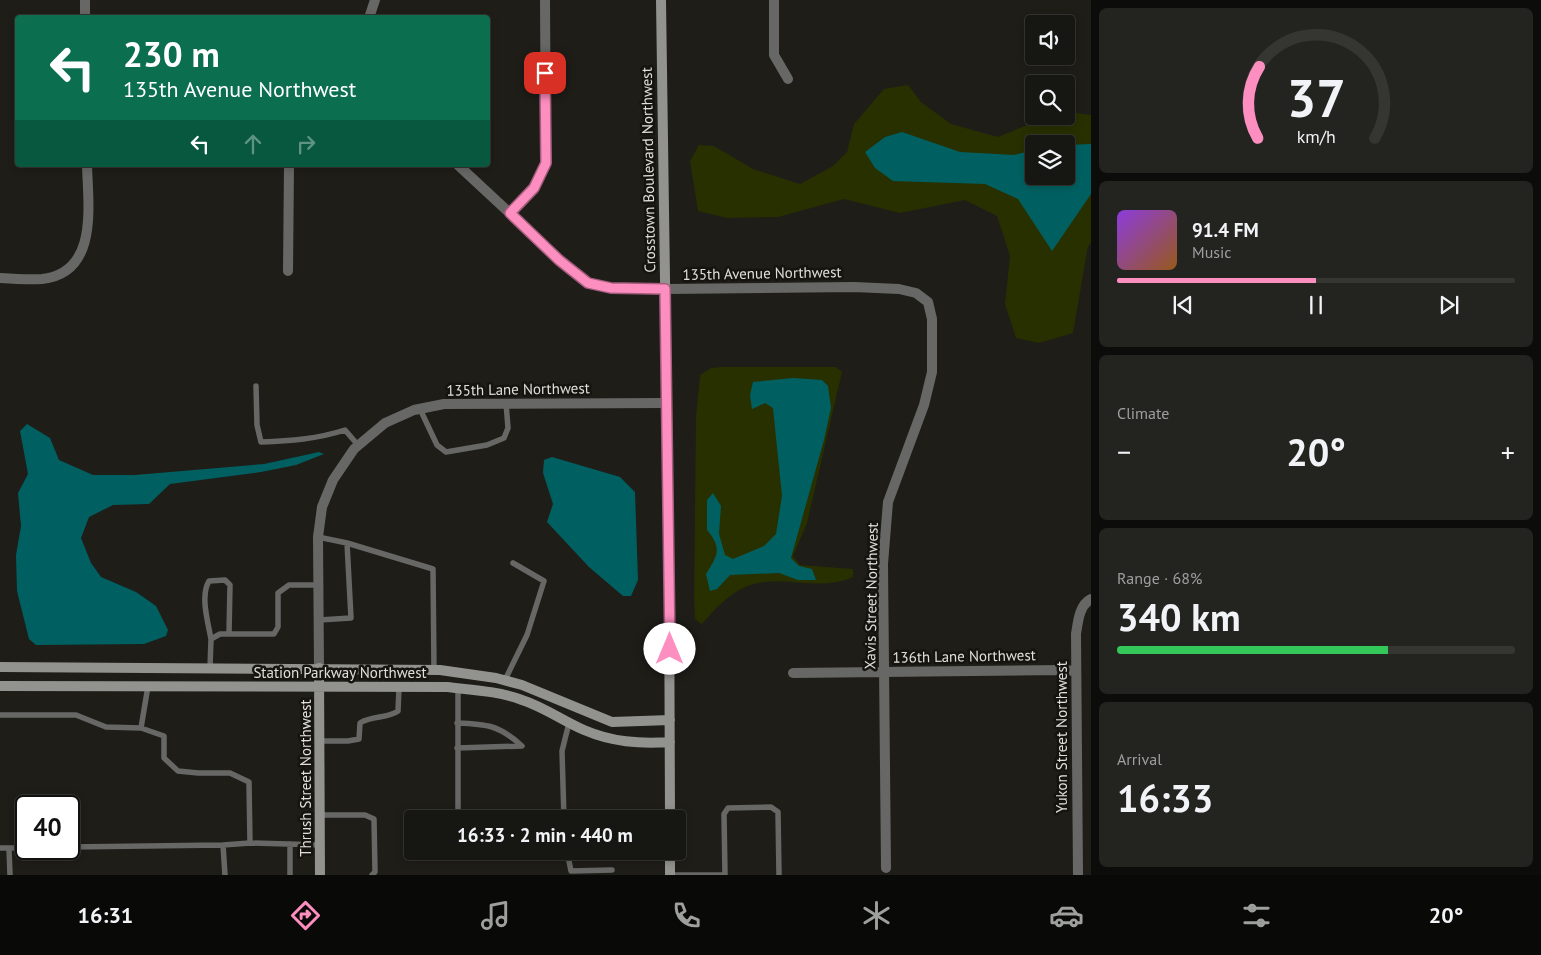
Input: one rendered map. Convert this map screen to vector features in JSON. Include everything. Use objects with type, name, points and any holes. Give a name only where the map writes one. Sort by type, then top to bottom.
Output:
[{"type":"street","points":[[85,0],[85,15]]},
{"type":"street","points":[[371,15],[375,0]]},
{"type":"street","points":[[510,213],[534,188],[546,163],[545,0]]},
{"type":"street","name":"Crosstown Boulevard Northwest","points":[[661,0],[669,559],[670,810]]},
{"type":"street","points":[[774,0],[774,55],[784,76],[788,79]]},
{"type":"street","points":[[0,278],[44,279],[60,273],[77,261],[84,247],[89,220],[87,167]]},
{"type":"street","points":[[288,271],[289,167]]},
{"type":"street","name":"135th Avenue Northwest","points":[[460,167],[559,260],[588,283],[611,288],[854,287],[899,289],[916,293],[928,302]]},
{"type":"street","name":"Xavis Street Northwest","points":[[886,868],[883,564],[888,502],[924,405],[932,372],[932,319],[928,302]]},
{"type":"street","name":"135th Lane Northwest","points":[[356,447],[385,423],[420,409],[444,404],[666,403]]},
{"type":"street","name":"Thrush Street Northwest","points":[[320,875],[318,537],[322,507],[333,480],[356,447]]},
{"type":"street","name":"Yukon Street Northwest","points":[[1078,875],[1076,634],[1080,612],[1089,600]]},
{"type":"street","name":"Station Parkway Northwest","points":[[0,667],[434,670],[505,680],[563,700],[576,708],[612,722],[670,720]]},
{"type":"street","name":"136th Lane Northwest","points":[[793,673],[1076,671]]},
{"type":"street","points":[[458,688],[459,673]]},
{"type":"street","name":"Station Parkway Northwest","points":[[0,686],[458,688],[481,690],[521,699],[569,723],[614,741],[643,744],[670,742]]},
{"type":"street","points":[[569,723],[576,708]]},
{"type":"street","points":[[670,860],[670,875]]},
{"type":"lane","points":[[256,386],[257,425],[261,442],[315,438],[345,430],[356,447]]},
{"type":"lane","points":[[420,409],[437,445],[446,452],[487,445],[504,438],[508,428],[506,403]]},
{"type":"lane","points":[[318,537],[347,543],[433,569],[434,670]]},
{"type":"lane","points":[[319,620],[351,618],[347,543]]},
{"type":"lane","points":[[505,680],[527,635],[544,581],[512,563]]},
{"type":"lane","points":[[210,668],[211,639],[206,610],[206,586],[209,581],[225,580],[230,586],[229,634]]},
{"type":"lane","points":[[211,639],[220,634],[274,634],[278,627],[278,592],[289,585],[318,585]]},
{"type":"lane","points":[[141,728],[148,686]]},
{"type":"lane","points":[[320,741],[359,739],[360,723],[370,717],[392,716],[398,711],[399,688]]},
{"type":"lane","points":[[458,688],[458,810]]},
{"type":"lane","points":[[0,715],[76,715],[106,727],[141,728],[164,736],[164,758],[178,770],[198,773],[230,773],[248,782],[250,842]]},
{"type":"lane","points":[[457,723],[496,727],[507,733],[522,746],[457,748]]},
{"type":"lane","points":[[564,810],[562,751],[569,723]]},
{"type":"lane","points":[[670,875],[725,875],[724,814],[728,808],[771,807],[778,812],[779,875]]},
{"type":"lane","points":[[320,816],[365,815],[374,820],[375,872],[372,875]]},
{"type":"lane","points":[[80,847],[223,845],[250,842],[320,845]]},
{"type":"lane","points":[[290,844],[290,875]]},
{"type":"lane","points":[[223,845],[225,875]]},
{"type":"lane","points":[[0,848],[15,848]]},
{"type":"lane","points":[[9,848],[10,875]]},
{"type":"lane","points":[[569,860],[571,871],[612,870]]},
{"type":"green space","points":[[908,85],[921,102],[951,124],[998,137],[1027,125],[1075,125],[1075,113],[1091,115],[1091,243],[1088,246],[1073,333],[1039,343],[1016,338],[1005,304],[1010,256],[997,216],[965,200],[900,213],[844,199],[778,217],[727,218],[698,211],[690,161],[699,145],[714,146],[753,169],[800,184],[833,166],[847,152],[854,124],[884,89]]},
{"type":"green space","points":[[836,367],[842,372],[807,523],[793,556],[800,565],[853,569],[853,577],[828,583],[778,581],[754,584],[732,595],[702,624],[695,619],[694,599],[696,417],[700,375],[711,368]]},
{"type":"water","points":[[902,132],[960,152],[1014,155],[1025,152],[1025,185],[1075,185],[1075,145],[1091,144],[1091,194],[1052,251],[1018,199],[985,184],[893,181],[875,168],[865,152],[885,137]]},
{"type":"water","points":[[793,378],[822,380],[828,386],[831,408],[791,558],[799,566],[812,569],[816,580],[798,580],[779,573],[730,575],[717,589],[710,591],[706,574],[717,552],[715,542],[707,530],[707,500],[713,493],[721,506],[719,534],[725,555],[733,559],[764,546],[776,534],[782,496],[773,408],[765,403],[752,409],[750,395],[753,382]]},
{"type":"water","points":[[27,424],[50,438],[59,460],[93,475],[135,475],[264,464],[319,452],[324,454],[296,465],[261,472],[170,484],[149,504],[113,505],[89,517],[81,538],[91,563],[101,577],[136,592],[156,606],[168,630],[166,636],[144,644],[36,645],[29,639],[17,591],[16,555],[21,526],[18,493],[28,474],[20,431]]},
{"type":"water","points":[[552,457],[620,477],[635,492],[638,580],[631,596],[623,596],[589,567],[547,522],[553,504],[543,473],[544,460]]},
{"type":"route","points":[[545,73],[546,163],[534,188],[510,213],[559,260],[588,283],[611,288],[665,289],[670,649]]}]
